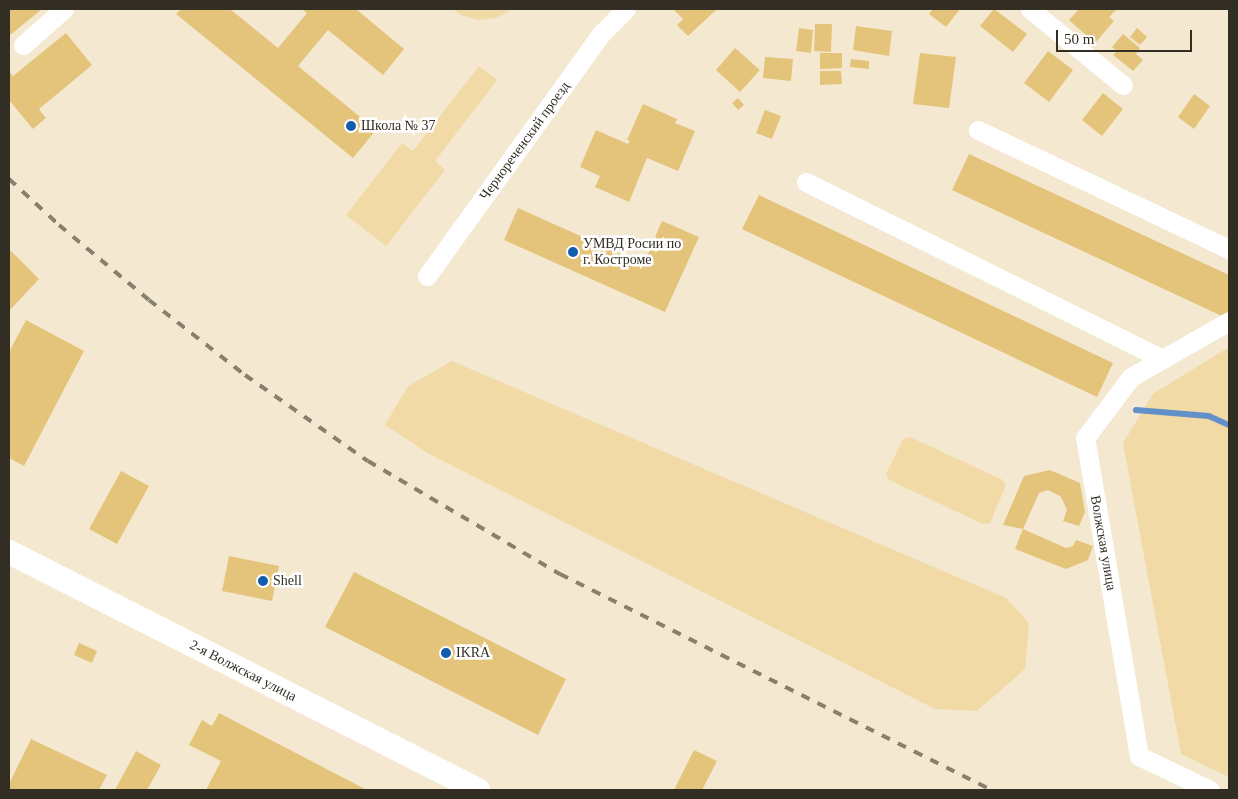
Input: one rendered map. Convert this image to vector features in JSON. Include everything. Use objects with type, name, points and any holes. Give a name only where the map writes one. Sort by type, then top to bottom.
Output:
[{"type":"street","points":[[23,45],[64,9]]},
{"type":"street","name":"Чернореченский проезд","points":[[427,276],[601,34],[626,9]]},
{"type":"street","points":[[1030,9],[1123,85]]},
{"type":"street","points":[[978,130],[1229,248]]},
{"type":"street","points":[[806,182],[1163,359]]},
{"type":"street","name":"Волжская улица","points":[[1210,790],[1139,756],[1085,438],[1131,377],[1229,322]]},
{"type":"street","name":"2-я Волжская улица","points":[[9,552],[478,790]]},
{"type":"shaded area","points":[[452,9],[512,9],[496,18],[479,20],[463,16]]},
{"type":"shaded area","points":[[479,66],[497,80],[435,161],[445,170],[386,246],[346,215],[402,143],[413,151]]},
{"type":"shaded area","points":[[1229,347],[1229,777],[1181,754],[1123,443],[1153,394]]},
{"type":"shaded area","points":[[452,361],[1006,598],[1029,623],[1025,669],[977,711],[935,709],[431,455],[385,425],[408,386]]},
{"type":"shaded area","points":[[910,437],[1003,480],[1006,485],[990,523],[983,524],[889,480],[886,474],[903,439]]},
{"type":"building","points":[[11,9],[42,9],[9,36],[9,11]]},
{"type":"building","points":[[181,9],[230,9],[278,48],[307,13],[301,9],[356,9],[404,49],[383,75],[328,30],[298,66],[376,130],[353,158],[176,14]]},
{"type":"building","points":[[673,9],[716,10],[688,36],[677,25],[683,19]]},
{"type":"building","points":[[933,9],[960,9],[946,27],[929,14]]},
{"type":"building","points":[[994,9],[1027,34],[1013,52],[980,26]]},
{"type":"building","points":[[1079,9],[1117,9],[1109,17],[1114,21],[1095,43],[1069,20]]},
{"type":"building","points":[[815,24],[832,24],[831,52],[814,51]]},
{"type":"building","points":[[856,26],[892,31],[889,56],[853,50]]},
{"type":"building","points":[[799,28],[813,30],[811,53],[796,51]]},
{"type":"building","points":[[1137,28],[1147,37],[1140,45],[1130,37]]},
{"type":"building","points":[[66,33],[92,65],[39,109],[46,118],[33,129],[9,100],[9,71],[13,76]]},
{"type":"building","points":[[1123,34],[1140,48],[1136,54],[1143,60],[1133,71],[1113,55],[1117,51],[1112,47]]},
{"type":"building","points":[[735,48],[760,70],[740,92],[716,70]]},
{"type":"building","points":[[1048,51],[1073,70],[1049,102],[1024,83]]},
{"type":"building","points":[[820,53],[842,53],[842,68],[820,69]]},
{"type":"building","points":[[920,53],[956,57],[949,108],[913,104]]},
{"type":"building","points":[[765,57],[793,59],[791,81],[763,78]]},
{"type":"building","points":[[851,59],[869,61],[869,69],[850,67]]},
{"type":"building","points":[[820,71],[841,71],[842,84],[820,85]]},
{"type":"building","points":[[1103,93],[1123,109],[1102,136],[1082,120]]},
{"type":"building","points":[[1194,94],[1210,106],[1194,129],[1178,117]]},
{"type":"building","points":[[738,98],[744,105],[738,110],[732,103]]},
{"type":"building","points":[[643,104],[677,119],[675,123],[695,131],[678,171],[647,158],[629,202],[595,187],[600,176],[580,167],[596,130],[628,144],[630,141],[627,140]]},
{"type":"building","points":[[765,110],[781,116],[772,139],[756,133]]},
{"type":"building","points":[[969,154],[1229,275],[1229,310],[1226,318],[952,190]]},
{"type":"building","points":[[759,195],[1113,363],[1097,397],[742,229]]},
{"type":"building","name":"УМВД Росии по г. Костроме","points":[[518,208],[643,264],[662,221],[699,237],[665,312],[504,240]]},
{"type":"building","points":[[9,249],[39,279],[9,311]]},
{"type":"building","points":[[26,320],[84,351],[24,466],[9,458],[9,352]]},
{"type":"building","points":[[1050,470],[1080,483],[1085,512],[1079,526],[1063,521],[1067,510],[1063,501],[1060,496],[1048,490],[1039,493],[1023,529],[1003,525],[1024,476]]},
{"type":"building","points":[[121,471],[149,486],[117,544],[89,529]]},
{"type":"building","points":[[1023,529],[1066,548],[1073,546],[1076,540],[1093,546],[1088,560],[1066,569],[1015,549]]},
{"type":"building","points":[[229,556],[279,566],[272,601],[222,591]]},
{"type":"building","name":"IKRA","points":[[354,572],[566,679],[538,735],[325,627]]},
{"type":"building","points":[[79,643],[97,651],[92,663],[74,655]]},
{"type":"building","points":[[219,713],[367,790],[206,790],[221,761],[189,745],[202,720],[212,726]]},
{"type":"building","points":[[31,739],[107,775],[99,790],[9,790],[9,784]]},
{"type":"building","points":[[694,750],[717,761],[702,790],[674,790]]},
{"type":"building","points":[[136,751],[161,765],[147,790],[115,790]]},
{"type":"waterway","points":[[1136,410],[1209,416],[1229,425]]},
{"type":"railway","points":[[9,179],[59,225],[149,300],[245,375],[368,461],[560,574],[991,790]]},
{"type":"place","name":"Школа № 37","points":[[351,126]]},
{"type":"place","name":"УМВД Росии по г. Костроме","points":[[573,252]]},
{"type":"place","name":"Shell","points":[[263,581]]},
{"type":"place","name":"IKRA","points":[[446,653]]}]
